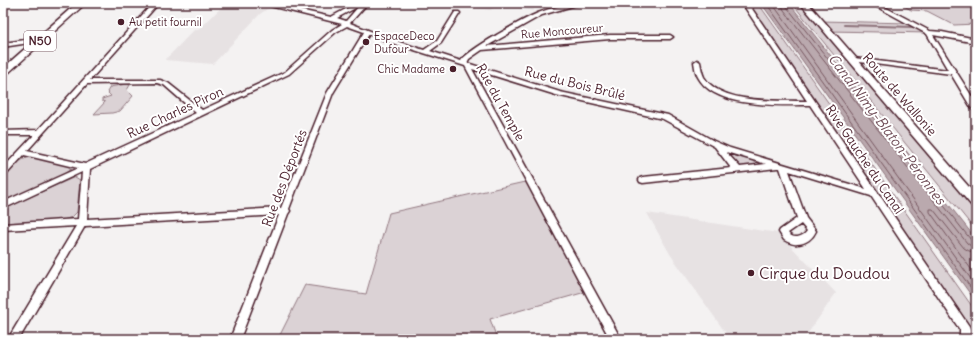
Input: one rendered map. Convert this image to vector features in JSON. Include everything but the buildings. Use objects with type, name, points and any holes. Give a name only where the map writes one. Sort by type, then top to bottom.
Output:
[{"type":"main road","name":"N50","points":[[3,73],[82,3]]},
{"type":"main road","name":"Route de Wallonie","points":[[804,3],[976,203]]},
{"type":"street","points":[[3,173],[156,3]]},
{"type":"street","name":"Rue du Temple","points":[[261,3],[347,23],[367,32],[465,64],[616,339]]},
{"type":"street","points":[[331,19],[361,3]]},
{"type":"street","name":"Rue Charles Piron","points":[[3,206],[287,73],[334,31],[347,23],[365,3]]},
{"type":"street","points":[[465,64],[466,58],[480,48],[540,14],[580,3]]},
{"type":"street","name":"Rive Gauche du Canal","points":[[746,3],[874,194],[965,334]]},
{"type":"street","points":[[873,3],[928,34],[976,109]]},
{"type":"street","points":[[425,52],[439,42],[457,13]]},
{"type":"street","name":"Rue des Déportés","points":[[235,339],[286,211],[330,92],[367,32]]},
{"type":"street","points":[[928,34],[942,34],[976,41]]},
{"type":"street","name":"Rue Moncoureur","points":[[480,48],[610,37],[670,38]]},
{"type":"street","points":[[3,45],[40,40]]},
{"type":"street","points":[[854,60],[952,72]]},
{"type":"street","points":[[697,62],[703,80],[710,88],[722,95],[739,100],[812,103]]},
{"type":"street","name":"Rue du Bois Brûlé","points":[[465,64],[558,94],[665,117],[711,143]]},
{"type":"street","points":[[85,82],[158,81],[166,84],[201,113]]},
{"type":"street","points":[[3,133],[40,132]]},
{"type":"street","points":[[711,143],[727,150],[874,194]]},
{"type":"street","points":[[711,143],[721,150],[738,170]]},
{"type":"street","points":[[14,339],[82,223],[86,167],[22,152]]},
{"type":"street","points":[[643,180],[781,166]]},
{"type":"street","points":[[781,166],[802,219]]},
{"type":"street","points":[[3,227],[286,211]]},
{"type":"shaded area","points":[[226,3],[261,3],[273,5],[260,14],[213,64],[165,60],[194,30],[198,30]]},
{"type":"shaded area","points":[[447,3],[535,3],[533,11],[513,7],[494,8],[490,10]]},
{"type":"shaded area","points":[[746,3],[758,3],[976,312],[976,339],[965,329]]},
{"type":"shaded area","points":[[792,3],[804,3],[820,21],[910,23],[929,33],[829,31],[976,203],[976,231]]},
{"type":"shaded area","points":[[899,3],[976,3],[976,24],[954,25],[927,11],[911,10]]},
{"type":"shaded area","points":[[126,84],[130,85],[127,90],[133,96],[120,111],[94,114],[105,102],[102,101],[102,99],[111,96],[107,92],[110,87]]},
{"type":"shaded area","points":[[727,150],[770,163],[772,166],[738,170],[723,153]]},
{"type":"shaded area","points":[[33,157],[71,166],[71,169],[61,176],[3,204],[3,178],[19,161]]},
{"type":"shaded area","points":[[75,177],[80,180],[77,212],[72,217],[63,220],[3,224],[3,209]]},
{"type":"shaded area","points":[[529,181],[589,291],[490,319],[497,339],[278,339],[305,285],[366,294],[389,213]]},
{"type":"shaded area","name":"Cirque du Doudou","points":[[647,213],[778,233],[836,293],[804,339],[730,339],[670,254]]},
{"type":"water","name":"Canal Nimy-Blaton-Péronnes","points":[[761,3],[789,3],[976,239],[976,302]]},
{"type":"waterway","points":[[844,25],[914,27]]},
{"type":"place","name":"Au petit fournil","points":[[121,22]]},
{"type":"place","name":"EspaceDeco Dufour","points":[[366,42]]},
{"type":"place","name":"Chic Madame","points":[[453,69]]},
{"type":"place","name":"Cirque du Doudou","points":[[751,273]]}]
